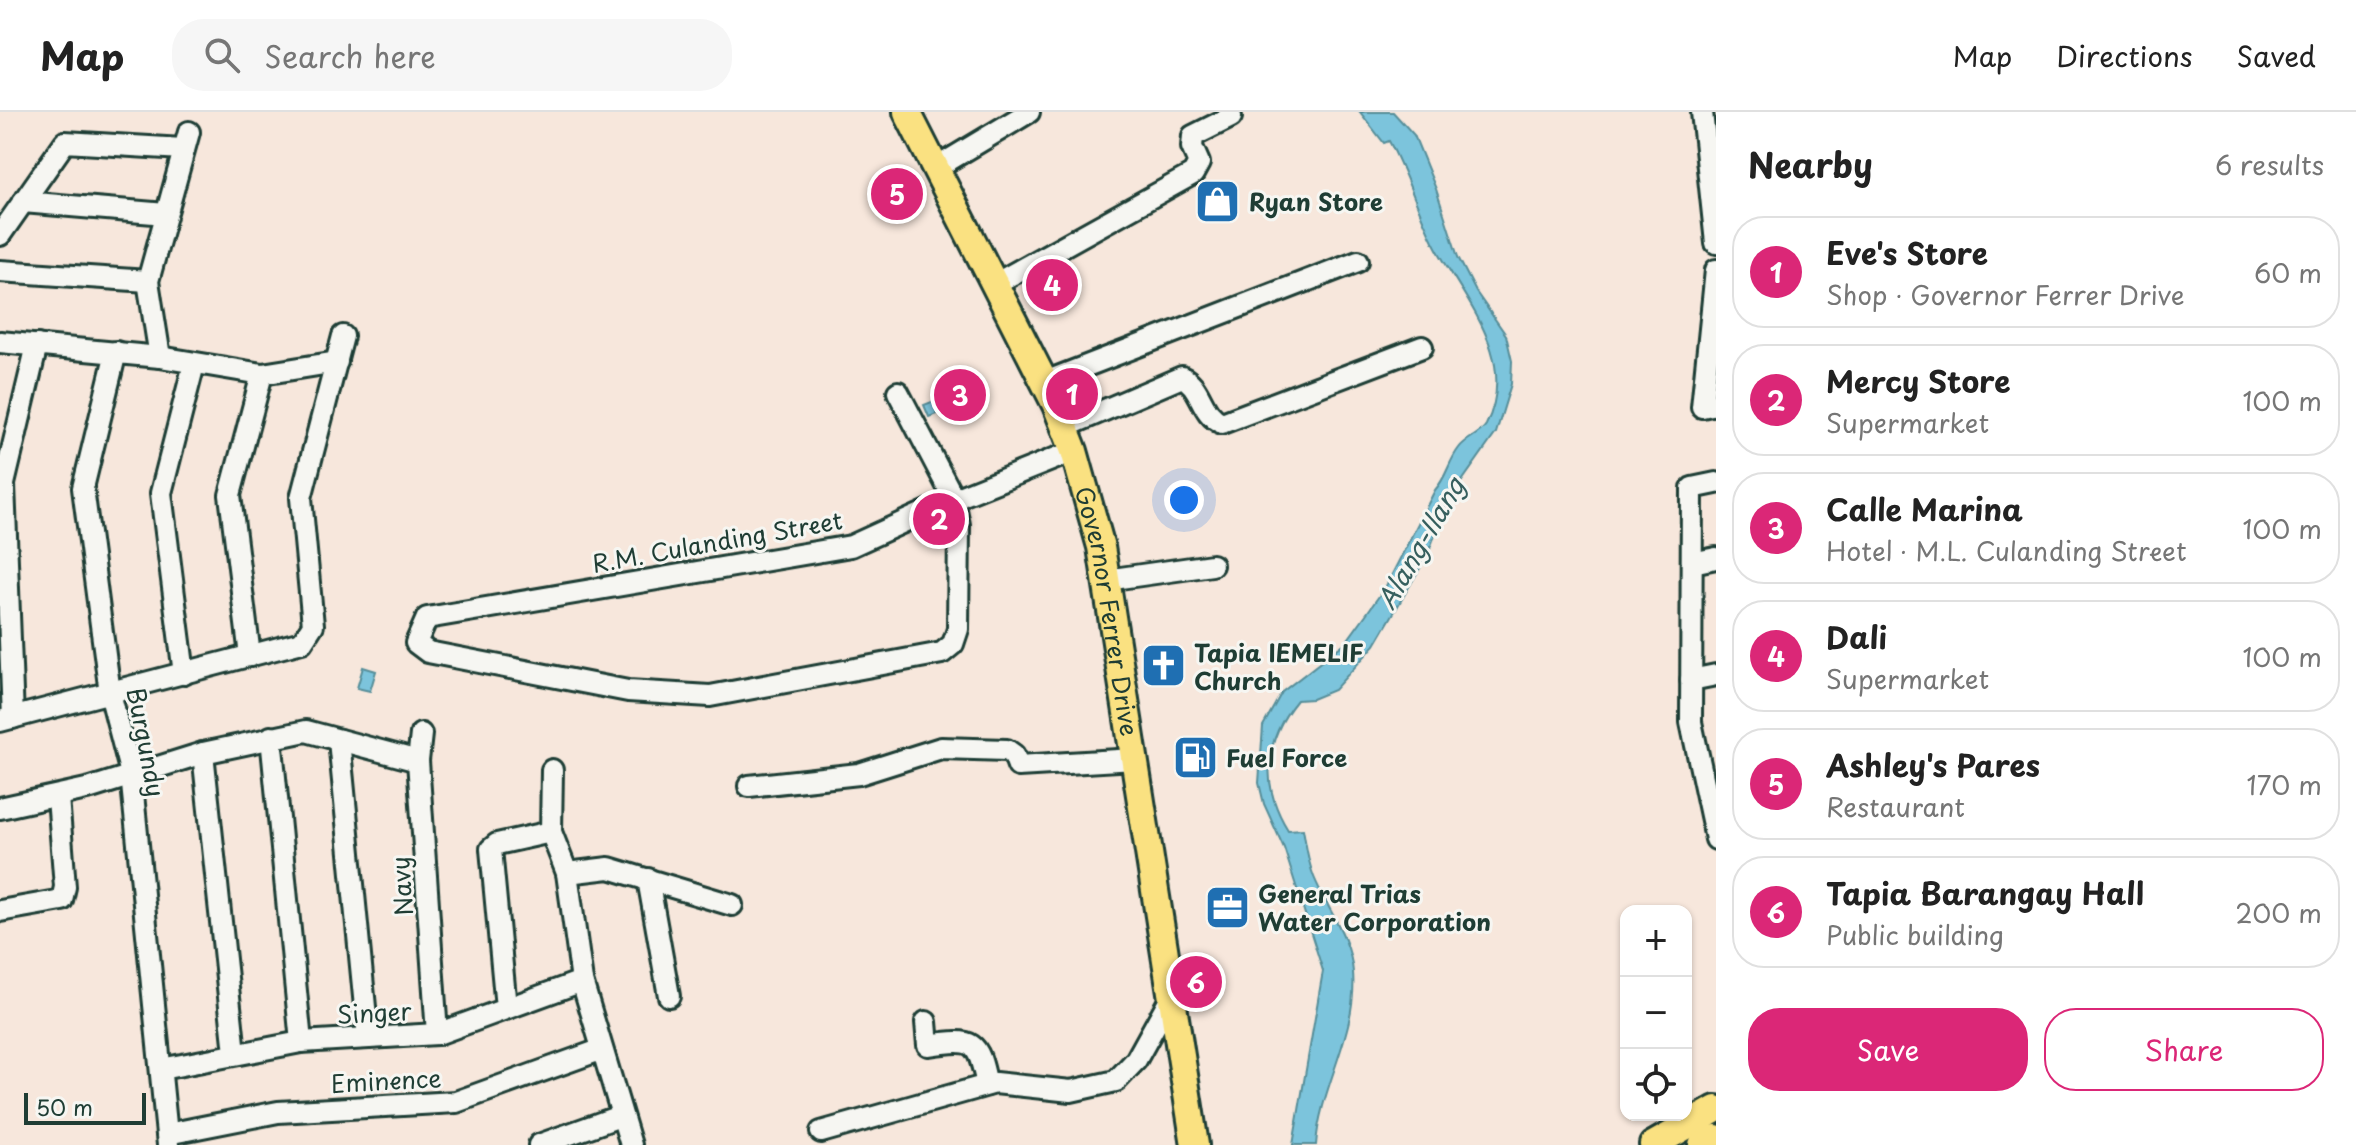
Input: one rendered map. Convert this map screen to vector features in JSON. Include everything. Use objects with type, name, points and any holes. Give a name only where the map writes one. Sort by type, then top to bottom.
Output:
[{"type":"main road","name":"Governor Ferrer Drive","points":[[907,112],[1045,382],[1070,439],[1101,547],[1195,1145]]},
{"type":"main road","points":[[1653,1145],[1716,1109]]},
{"type":"main road","points":[[1702,1145],[1716,1138]]},
{"type":"street","points":[[936,168],[1029,112]]},
{"type":"street","points":[[1702,112],[1715,201],[1716,243]]},
{"type":"street","points":[[993,285],[1193,174],[1199,163],[1192,147],[1193,136],[1231,117]]},
{"type":"street","points":[[0,235],[65,142],[186,140],[148,281],[160,357]]},
{"type":"street","points":[[23,202],[166,214]]},
{"type":"street","points":[[1045,382],[1358,261]]},
{"type":"street","points":[[1716,270],[1713,324],[1702,407],[1716,404]]},
{"type":"street","points":[[0,271],[148,281]]},
{"type":"street","points":[[37,345],[2,484],[6,720],[302,642],[313,625],[301,498],[343,336]]},
{"type":"street","points":[[0,342],[160,357],[262,374],[337,362]]},
{"type":"street","name":"R.M. Culanding Street","points":[[954,499],[959,525],[958,629],[953,644],[942,653],[710,696],[628,691],[428,652],[416,643],[427,618],[851,546],[954,499],[1182,377],[1194,387],[1207,412],[1222,423],[1422,347]]},
{"type":"street","name":"Burgundy","points":[[116,352],[83,488],[110,693],[131,774],[168,1139]]},
{"type":"street","points":[[184,674],[161,493],[194,364]]},
{"type":"street","points":[[250,656],[230,495],[262,374]]},
{"type":"street","points":[[898,392],[954,499]]},
{"type":"street","points":[[1715,834],[1691,722],[1691,680],[1692,488],[1716,483]]},
{"type":"street","points":[[1692,563],[1716,558]]},
{"type":"street","points":[[1106,580],[1212,565]]},
{"type":"street","points":[[1691,680],[1716,675]]},
{"type":"street","points":[[0,808],[58,797],[203,753],[306,731],[418,761]]},
{"type":"street","name":"Navy","points":[[421,734],[418,761],[437,1034]]},
{"type":"street","points":[[271,737],[301,1042]]},
{"type":"street","points":[[339,740],[368,1038]]},
{"type":"street","points":[[749,786],[859,774],[926,751],[954,746],[1007,750],[1014,755],[1018,766],[1135,759]]},
{"type":"street","points":[[203,753],[235,1053]]},
{"type":"street","points":[[552,770],[551,832],[567,873],[582,981],[600,1050],[631,1145]]},
{"type":"street","points":[[0,911],[62,900],[65,887],[58,797]]},
{"type":"street","points":[[506,1008],[491,849],[497,844],[551,832]]},
{"type":"street","points":[[567,873],[609,868],[732,905]]},
{"type":"street","points":[[648,879],[669,996]]},
{"type":"street","name":"Singer","points":[[161,1069],[301,1042],[437,1034],[582,981]]},
{"type":"street","points":[[821,1132],[987,1085],[1015,1083],[1071,1091],[1116,1081],[1136,1060],[1172,995]]},
{"type":"street","points":[[926,1022],[928,1045],[961,1041],[973,1044],[980,1051],[987,1085]]},
{"type":"street","name":"Eminence","points":[[168,1139],[278,1112],[456,1102],[600,1050]]},
{"type":"street","points":[[539,1145],[620,1116]]},
{"type":"water","name":"Alang-Ilang","points":[[1360,112],[1393,112],[1414,135],[1458,257],[1476,292],[1506,335],[1512,361],[1511,384],[1496,433],[1448,501],[1427,556],[1375,645],[1334,690],[1312,699],[1297,700],[1286,715],[1272,747],[1270,780],[1279,813],[1288,830],[1303,829],[1312,871],[1343,935],[1353,972],[1350,1016],[1324,1102],[1316,1145],[1293,1145],[1323,971],[1284,848],[1264,804],[1259,783],[1263,726],[1282,692],[1346,642],[1386,586],[1455,453],[1486,425],[1495,400],[1493,354],[1485,332],[1436,247],[1389,141],[1384,143]]},
{"type":"water","points":[[947,396],[952,408],[929,417],[924,405]]},
{"type":"water","points":[[363,667],[376,671],[370,691],[357,688]]},
{"type":"place","name":"Ashley's Pares","points":[[897,194]]},
{"type":"place","name":"Ryan Store","points":[[1218,201]]},
{"type":"place","name":"Dali","points":[[1052,285]]},
{"type":"place","name":"Eve's Store","points":[[1072,394]]},
{"type":"place","name":"Calle Marina","points":[[960,395]]},
{"type":"place","name":"Mercy Store","points":[[939,519]]},
{"type":"place","name":"Tapia IEMELIF Church","points":[[1163,666]]},
{"type":"place","name":"Fuel Force","points":[[1195,757]]},
{"type":"place","name":"General Trias Water Corporation","points":[[1227,907]]},
{"type":"place","name":"Tapia Barangay Hall","points":[[1196,982]]}]
